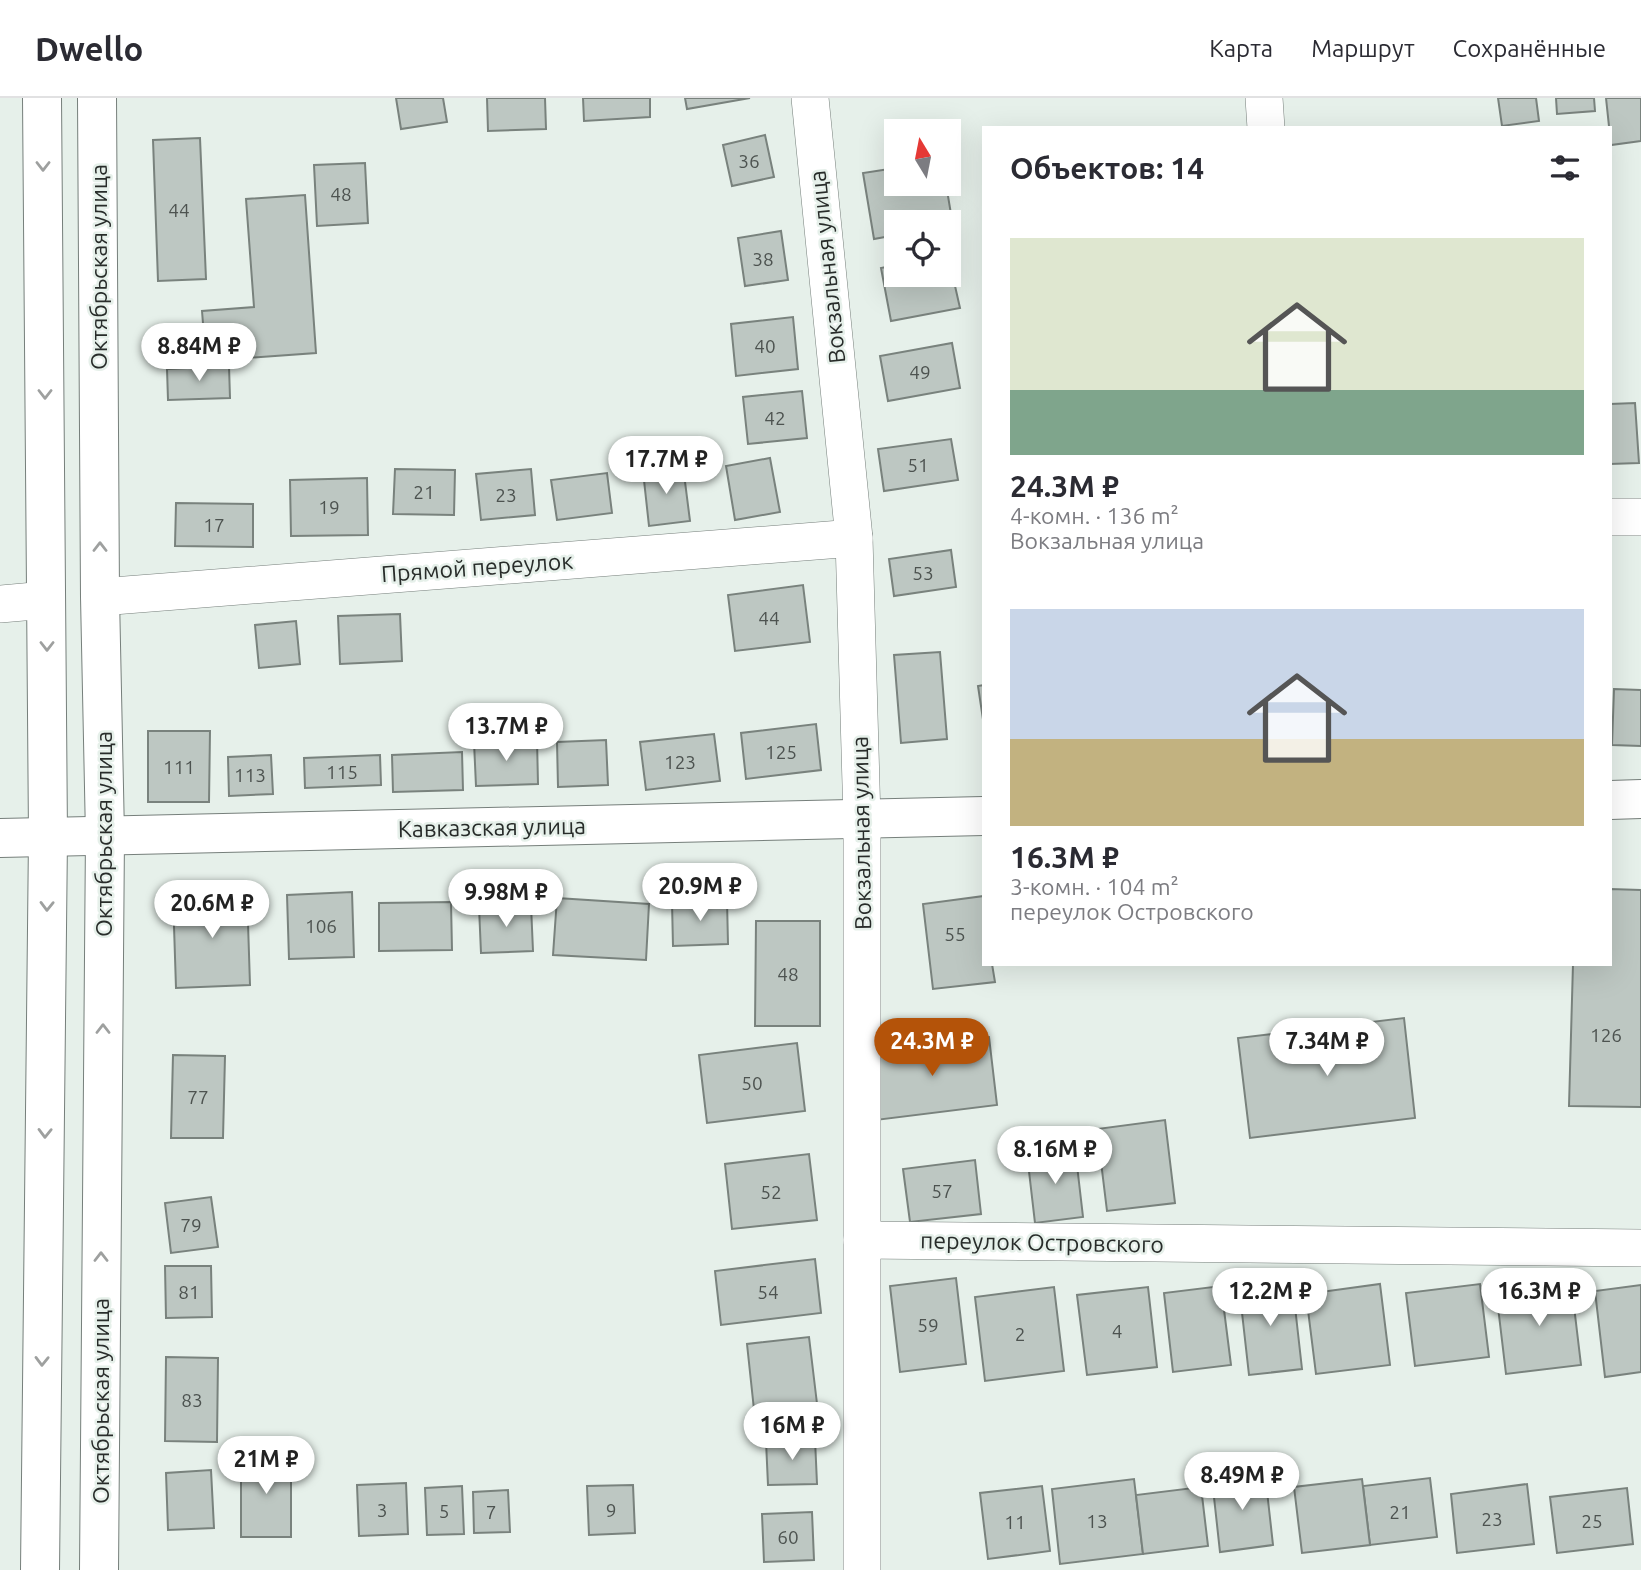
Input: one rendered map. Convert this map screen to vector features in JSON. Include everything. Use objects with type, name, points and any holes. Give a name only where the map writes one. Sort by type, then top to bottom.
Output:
[{"type":"main road","points":[[40,1570],[48,838],[42,98]]},
{"type":"main road","name":"Октябрьская улица","points":[[97,98],[100,597],[106,835],[99,1570]]},
{"type":"main road","points":[[1612,800],[1641,799]]},
{"type":"main road","name":"Кавказская улица","points":[[0,838],[982,816]]},
{"type":"street","name":"Вокзальная улица","points":[[810,98],[854,538],[862,820],[862,1570]]},
{"type":"street","points":[[1264,98],[1266,126]]},
{"type":"street","points":[[1612,517],[1641,517]]},
{"type":"street","name":"Прямой переулок","points":[[100,597],[854,538]]},
{"type":"street","points":[[0,604],[46,600]]},
{"type":"street","name":"переулок Островского","points":[[862,1240],[1641,1248]]},
{"type":"building","points":[[396,98],[443,98],[447,122],[401,129]]},
{"type":"building","points":[[487,98],[545,98],[546,129],[488,131]]},
{"type":"building","points":[[583,98],[650,98],[650,117],[584,121]]},
{"type":"building","points":[[685,98],[750,98],[687,109]]},
{"type":"building","points":[[1498,98],[1536,98],[1539,121],[1502,126]]},
{"type":"building","points":[[1556,98],[1594,98],[1595,111],[1557,114]]},
{"type":"building","points":[[1606,98],[1641,98],[1641,141],[1612,145],[1612,126],[1609,126]]},
{"type":"building","points":[[765,135],[774,177],[732,186],[723,145]]},
{"type":"building","points":[[200,138],[206,279],[158,281],[153,140]]},
{"type":"building","points":[[365,163],[368,223],[317,226],[314,165]]},
{"type":"building","points":[[884,170],[884,196],[948,196],[950,210],[884,210],[884,237],[874,239],[863,173]]},
{"type":"building","points":[[305,195],[316,353],[206,361],[202,311],[254,307],[246,199]]},
{"type":"building","points":[[781,231],[788,280],[745,286],[738,238]]},
{"type":"building","points":[[885,287],[955,287],[960,308],[891,321]]},
{"type":"building","points":[[793,317],[798,369],[736,376],[731,324]]},
{"type":"building","points":[[952,343],[960,388],[888,401],[880,356]]},
{"type":"building","points":[[229,366],[230,398],[168,400],[167,369]]},
{"type":"building","points":[[802,391],[807,438],[748,444],[743,397]]},
{"type":"building","points":[[1635,403],[1639,463],[1612,464],[1612,404]]},
{"type":"building","points":[[951,439],[958,480],[884,491],[878,449]]},
{"type":"building","points":[[770,458],[780,512],[735,520],[726,466]]},
{"type":"building","points":[[683,466],[690,521],[649,526],[643,471]]},
{"type":"building","points":[[395,469],[455,470],[454,515],[393,514]]},
{"type":"building","points":[[531,469],[535,515],[481,520],[476,474]]},
{"type":"building","points":[[607,473],[612,513],[557,520],[551,480]]},
{"type":"building","points":[[367,478],[368,535],[291,536],[290,480]]},
{"type":"building","points":[[176,503],[253,504],[253,547],[175,546]]},
{"type":"building","points":[[951,550],[956,587],[894,596],[889,559]]},
{"type":"building","points":[[803,585],[810,642],[735,651],[728,595]]},
{"type":"building","points":[[400,614],[402,661],[340,664],[338,616]]},
{"type":"building","points":[[296,621],[300,664],[259,668],[255,625]]},
{"type":"building","points":[[940,652],[947,739],[901,743],[894,655]]},
{"type":"building","points":[[982,685],[982,713],[978,686]]},
{"type":"building","points":[[1614,689],[1641,690],[1641,746],[1612,745]]},
{"type":"building","points":[[816,724],[821,770],[746,779],[741,733]]},
{"type":"building","points":[[148,731],[210,731],[209,802],[148,802]]},
{"type":"building","points":[[714,734],[720,781],[646,790],[640,742]]},
{"type":"building","points":[[537,739],[538,784],[476,786],[474,742]]},
{"type":"building","points":[[606,740],[608,785],[558,787],[557,742]]},
{"type":"building","points":[[462,752],[463,790],[393,792],[392,755]]},
{"type":"building","points":[[271,755],[273,794],[229,796],[228,757]]},
{"type":"building","points":[[380,755],[381,785],[305,788],[304,758]]},
{"type":"building","points":[[1612,889],[1641,890],[1641,1107],[1569,1106],[1573,966],[1612,966]]},
{"type":"building","points":[[247,892],[250,985],[176,988],[173,895]]},
{"type":"building","points":[[352,892],[354,957],[289,959],[287,895]]},
{"type":"building","points":[[982,896],[982,966],[992,966],[995,982],[933,989],[923,904]]},
{"type":"building","points":[[557,898],[649,904],[646,960],[553,955]]},
{"type":"building","points":[[727,900],[728,944],[673,946],[672,902]]},
{"type":"building","points":[[451,902],[452,950],[379,951],[379,903]]},
{"type":"building","points":[[531,905],[533,951],[481,953],[479,907]]},
{"type":"building","points":[[756,921],[820,921],[820,1026],[755,1026]]},
{"type":"building","points":[[1404,1018],[1415,1118],[1250,1138],[1238,1038]]},
{"type":"building","points":[[989,1037],[997,1105],[876,1120],[868,1051]]},
{"type":"building","points":[[797,1043],[805,1111],[707,1123],[699,1055]]},
{"type":"building","points":[[173,1055],[225,1056],[223,1138],[171,1138]]},
{"type":"building","points":[[1165,1120],[1175,1203],[1107,1211],[1097,1129]]},
{"type":"building","points":[[1075,1148],[1083,1217],[1035,1223],[1027,1154]]},
{"type":"building","points":[[809,1154],[817,1220],[732,1229],[725,1164]]},
{"type":"building","points":[[975,1160],[981,1214],[910,1222],[903,1169]]},
{"type":"building","points":[[211,1197],[218,1247],[171,1253],[165,1203]]},
{"type":"building","points":[[815,1259],[821,1313],[721,1325],[715,1271]]},
{"type":"building","points":[[165,1266],[211,1266],[212,1317],[166,1318]]},
{"type":"building","points":[[956,1278],[966,1364],[900,1372],[890,1286]]},
{"type":"building","points":[[1292,1280],[1302,1369],[1249,1375],[1239,1286]]},
{"type":"building","points":[[1571,1281],[1581,1365],[1506,1374],[1496,1290]]},
{"type":"building","points":[[1380,1284],[1390,1365],[1316,1374],[1306,1294]]},
{"type":"building","points":[[1480,1284],[1489,1357],[1415,1366],[1406,1293]]},
{"type":"building","points":[[1641,1285],[1641,1372],[1605,1377],[1595,1291]]},
{"type":"building","points":[[1221,1286],[1231,1365],[1173,1372],[1164,1293]]},
{"type":"building","points":[[1054,1287],[1064,1371],[985,1381],[975,1297]]},
{"type":"building","points":[[1148,1287],[1157,1367],[1087,1375],[1077,1295]]},
{"type":"building","points":[[809,1337],[818,1412],[755,1419],[747,1344]]},
{"type":"building","points":[[166,1357],[218,1358],[217,1442],[165,1441]]},
{"type":"building","points":[[815,1439],[817,1484],[768,1485],[766,1441]]},
{"type":"building","points":[[241,1455],[291,1455],[291,1537],[241,1537]]},
{"type":"building","points":[[211,1470],[214,1528],[168,1530],[166,1473]]},
{"type":"building","points":[[1265,1473],[1273,1545],[1220,1552],[1212,1479]]},
{"type":"building","points":[[1430,1478],[1437,1537],[1370,1545],[1363,1486]]},
{"type":"building","points":[[1134,1479],[1143,1554],[1060,1564],[1052,1489]]},
{"type":"building","points":[[1362,1479],[1370,1545],[1302,1553],[1294,1487]]},
{"type":"building","points":[[406,1483],[408,1534],[359,1536],[357,1485]]},
{"type":"building","points":[[1527,1484],[1534,1544],[1457,1553],[1451,1494]]},
{"type":"building","points":[[633,1485],[635,1533],[589,1535],[587,1486]]},
{"type":"building","points":[[462,1486],[464,1534],[427,1535],[425,1488]]},
{"type":"building","points":[[1042,1486],[1050,1551],[988,1559],[980,1493]]},
{"type":"building","points":[[1201,1487],[1208,1546],[1143,1554],[1136,1495]]},
{"type":"building","points":[[1627,1488],[1633,1544],[1557,1553],[1550,1497]]},
{"type":"building","points":[[508,1490],[510,1532],[474,1533],[473,1492]]},
{"type":"building","points":[[812,1512],[814,1560],[764,1562],[762,1514]]}]
